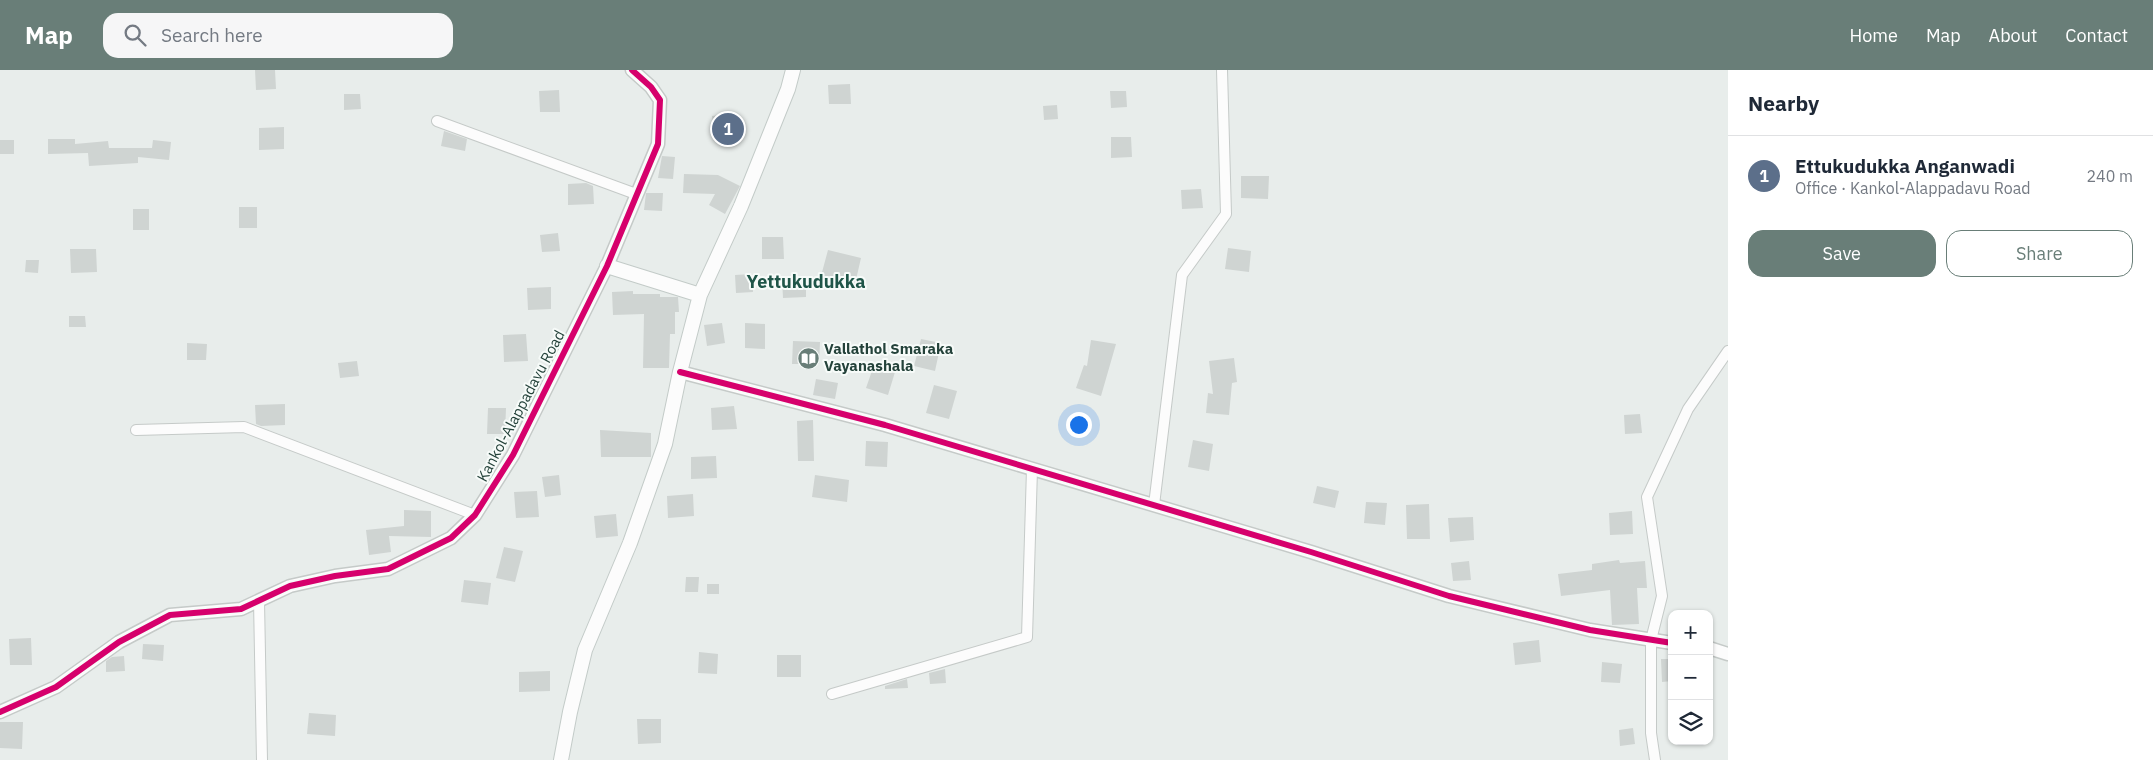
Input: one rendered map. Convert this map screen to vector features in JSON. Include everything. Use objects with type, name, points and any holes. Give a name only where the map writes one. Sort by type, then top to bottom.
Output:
[{"type":"main road","points":[[561,760],[585,650],[630,542],[664,444],[700,295],[741,206],[788,89],[793,70]]},
{"type":"main road","points":[[607,266],[700,295]]},
{"type":"street","name":"Kankol-Alappadavu Road","points":[[0,712],[56,688],[119,642],[170,615],[241,609],[290,586],[335,576],[388,569],[451,538],[475,515],[513,454],[607,266],[658,144],[660,100],[651,87],[632,70]]},
{"type":"street","points":[[1154,505],[1182,275],[1226,214],[1222,70]]},
{"type":"street","points":[[437,121],[636,194]]},
{"type":"street","points":[[1655,760],[1651,734],[1651,640],[1662,596],[1647,497],[1688,409],[1728,351]]},
{"type":"street","points":[[680,372],[884,425],[1311,552],[1449,596],[1590,630],[1668,642]]},
{"type":"street","points":[[136,430],[244,427],[475,515]]},
{"type":"street","points":[[832,694],[1027,637],[1032,469]]},
{"type":"street","points":[[258,600],[262,760]]},
{"type":"street","points":[[1713,649],[1728,654]]},
{"type":"building","points":[[255,70],[275,70],[276,89],[256,90]]},
{"type":"building","points":[[850,84],[851,104],[829,104],[828,85]]},
{"type":"building","points":[[559,90],[560,112],[540,112],[539,91]]},
{"type":"building","points":[[1110,91],[1126,91],[1127,107],[1111,108]]},
{"type":"building","points":[[344,94],[360,94],[361,109],[344,110]]},
{"type":"building","points":[[1057,105],[1058,119],[1044,120],[1043,106]]},
{"type":"building","points":[[732,114],[734,134],[714,136],[712,116]]},
{"type":"building","points":[[284,127],[284,149],[259,150],[259,128]]},
{"type":"building","points":[[444,131],[467,139],[465,151],[441,146]]},
{"type":"building","points":[[1111,137],[1131,137],[1132,157],[1111,158]]},
{"type":"building","points":[[48,139],[75,139],[75,144],[108,141],[109,148],[152,148],[153,140],[171,142],[169,160],[138,157],[138,163],[89,166],[88,153],[48,154]]},
{"type":"building","points":[[0,140],[14,140],[14,154],[0,154]]},
{"type":"building","points":[[662,156],[675,157],[673,179],[658,178]]},
{"type":"building","points":[[684,174],[718,175],[740,186],[725,214],[709,205],[715,194],[683,193]]},
{"type":"building","points":[[1241,176],[1269,176],[1268,199],[1241,198]]},
{"type":"building","points":[[586,183],[593,186],[594,204],[568,205],[568,184]]},
{"type":"building","points":[[1201,189],[1203,208],[1182,209],[1181,190]]},
{"type":"building","points":[[646,193],[663,193],[662,211],[644,210]]},
{"type":"building","points":[[239,207],[257,207],[257,228],[239,228]]},
{"type":"building","points":[[133,209],[149,209],[149,230],[133,230]]},
{"type":"building","points":[[558,233],[560,251],[542,252],[540,235]]},
{"type":"building","points":[[762,237],[783,237],[784,259],[762,259]]},
{"type":"building","points":[[1228,248],[1251,251],[1249,272],[1225,269]]},
{"type":"building","points":[[70,249],[96,249],[97,272],[71,273]]},
{"type":"building","points":[[828,250],[861,258],[855,284],[821,276]]},
{"type":"building","points":[[26,260],[39,260],[38,273],[25,272]]},
{"type":"building","points":[[752,274],[753,292],[736,293],[735,275]]},
{"type":"building","points":[[806,277],[806,297],[783,298],[782,278]]},
{"type":"building","points":[[551,287],[551,309],[528,310],[527,288]]},
{"type":"building","points":[[633,291],[633,294],[660,294],[660,297],[678,297],[679,312],[675,312],[675,334],[670,334],[669,368],[643,368],[644,314],[613,315],[612,292]]},
{"type":"building","points":[[69,316],[85,316],[86,327],[69,327]]},
{"type":"building","points":[[722,323],[725,343],[707,346],[704,325]]},
{"type":"building","points":[[745,323],[765,324],[765,349],[745,348]]},
{"type":"building","points":[[526,334],[528,361],[504,362],[503,335]]},
{"type":"building","points":[[921,339],[941,343],[935,371],[914,366]]},
{"type":"building","points":[[1091,340],[1116,344],[1101,396],[1076,388],[1084,365],[1087,366]]},
{"type":"building","points":[[793,341],[820,342],[819,364],[792,364]]},
{"type":"building","points":[[187,343],[207,344],[206,360],[187,360]]},
{"type":"building","points":[[1234,358],[1237,382],[1232,383],[1229,415],[1206,413],[1208,393],[1213,394],[1209,361]]},
{"type":"building","points":[[357,361],[359,376],[340,378],[338,363]]},
{"type":"building","points":[[874,365],[895,372],[888,395],[866,388]]},
{"type":"building","points":[[816,379],[838,383],[835,399],[813,395]]},
{"type":"building","points":[[934,385],[957,391],[949,419],[926,413]]},
{"type":"building","points":[[285,404],[285,425],[261,426],[256,424],[255,405]]},
{"type":"building","points":[[734,406],[737,429],[712,430],[711,408]]},
{"type":"building","points":[[488,408],[506,408],[505,434],[487,434]]},
{"type":"building","points":[[1640,414],[1642,433],[1625,434],[1624,415]]},
{"type":"building","points":[[813,420],[814,461],[798,461],[797,421]]},
{"type":"building","points":[[600,430],[651,433],[651,457],[601,457]]},
{"type":"building","points":[[1193,440],[1213,444],[1209,471],[1188,467]]},
{"type":"building","points":[[866,441],[888,442],[887,467],[865,466]]},
{"type":"building","points":[[716,456],[717,478],[691,479],[691,457]]},
{"type":"building","points":[[559,475],[561,495],[545,497],[542,477]]},
{"type":"building","points":[[815,475],[849,480],[847,502],[812,497]]},
{"type":"building","points":[[1317,486],[1339,491],[1335,508],[1313,503]]},
{"type":"building","points":[[537,491],[539,517],[516,518],[514,492]]},
{"type":"building","points":[[693,494],[694,516],[668,518],[667,496]]},
{"type":"building","points":[[1366,502],[1387,503],[1385,525],[1364,523]]},
{"type":"building","points":[[1429,504],[1430,539],[1407,539],[1406,505]]},
{"type":"building","points":[[404,510],[431,511],[431,537],[389,536],[391,552],[369,555],[366,530],[404,526]]},
{"type":"building","points":[[1632,511],[1633,534],[1610,535],[1609,513]]},
{"type":"building","points":[[616,514],[618,536],[596,538],[594,516]]},
{"type":"building","points":[[1473,517],[1474,540],[1450,542],[1448,518]]},
{"type":"building","points":[[504,547],[523,551],[515,582],[496,578]]},
{"type":"building","points":[[1619,560],[1620,563],[1645,561],[1647,588],[1637,588],[1639,624],[1612,625],[1610,590],[1561,596],[1558,574],[1592,570],[1592,564]]},
{"type":"building","points":[[1469,561],[1471,580],[1453,581],[1451,563]]},
{"type":"building","points":[[686,577],[699,577],[698,592],[685,592]]},
{"type":"building","points":[[464,580],[491,583],[488,605],[461,602]]},
{"type":"building","points":[[707,584],[719,584],[719,594],[707,594]]},
{"type":"building","points":[[31,638],[32,665],[10,665],[9,639]]},
{"type":"building","points":[[1539,640],[1541,662],[1515,665],[1513,643]]},
{"type":"building","points":[[143,644],[164,645],[163,661],[142,659]]},
{"type":"building","points":[[699,652],[718,654],[717,674],[698,673]]},
{"type":"building","points":[[777,655],[801,655],[801,677],[777,677]]},
{"type":"building","points":[[124,656],[125,671],[106,672],[106,661],[112,657]]},
{"type":"building","points":[[1661,659],[1668,659],[1668,681],[1662,682]]},
{"type":"building","points":[[1602,662],[1622,664],[1620,683],[1601,682]]},
{"type":"building","points":[[945,669],[946,683],[930,684],[929,673]]},
{"type":"building","points":[[550,671],[550,691],[519,692],[519,672]]},
{"type":"building","points":[[907,679],[908,688],[885,689],[885,686]]},
{"type":"building","points":[[309,713],[336,715],[335,736],[307,734]]},
{"type":"building","points":[[637,719],[661,719],[661,743],[638,744]]},
{"type":"building","points":[[0,722],[23,722],[22,749],[0,748]]},
{"type":"building","points":[[1633,728],[1635,744],[1620,746],[1619,730]]},
{"type":"cycle path","points":[[0,712],[56,687],[119,642],[170,615],[241,609],[290,586],[335,576],[388,569],[451,538],[475,515],[513,455],[607,266],[658,144],[660,100],[651,87],[632,70]]},
{"type":"cycle path","points":[[680,372],[885,425],[1311,552],[1449,596],[1590,630],[1668,642]]},
{"type":"place","name":"Ettukudukka Anganwadi","points":[[728,129]]},
{"type":"place","name":"Vallathol Smaraka Vayanashala","points":[[808,358]]},
{"type":"district","name":"Yettukudukka","points":[[806,282]]}]
